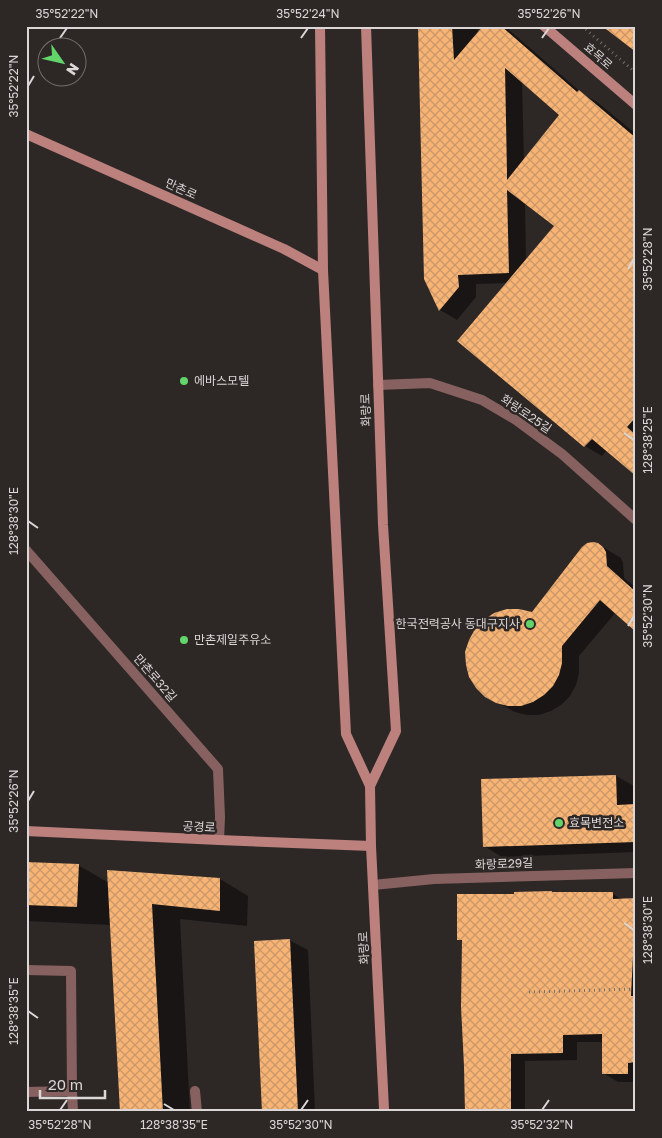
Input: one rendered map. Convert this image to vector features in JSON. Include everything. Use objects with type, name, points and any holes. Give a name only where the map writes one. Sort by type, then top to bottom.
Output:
[{"type":"main road","name":"화랑로","points":[[320,26],[323,270],[346,734],[370,786],[371,846],[384,1111]]},
{"type":"main road","name":"화랑로","points":[[366,26],[383,526],[396,731],[370,786]]},
{"type":"main road","name":"효목로","points":[[544,26],[636,105]]},
{"type":"main road","name":"만촌로","points":[[26,134],[284,249],[323,270]]},
{"type":"main road","name":"공경로","points":[[26,831],[371,846]]},
{"type":"street","name":"화랑로25길","points":[[378,386],[430,383],[482,400],[516,420],[562,454],[636,520]]},
{"type":"street","name":"만촌로32길","points":[[26,550],[218,769],[220,817],[218,840]]},
{"type":"street","name":"화랑로29길","points":[[373,885],[434,879],[636,873]]},
{"type":"street","points":[[26,970],[71,971],[73,1112]]},
{"type":"street","points":[[26,1092],[72,1091]]},
{"type":"street","points":[[195,1091],[197,1112]]},
{"type":"path","points":[[582,26],[636,73]]},
{"type":"path","points":[[529,992],[636,989]]},
{"type":"building","points":[[418,26],[452,26],[454,60],[483,26],[501,26],[577,92],[579,90],[636,138],[636,417],[627,427],[636,435],[636,476],[592,439],[584,447],[457,341],[554,226],[507,190],[509,273],[458,275],[459,287],[439,311],[424,279]],"holes":[[[505,68],[559,115],[507,180]]]},
{"type":"building","points":[[602,26],[636,26],[636,52]]},
{"type":"building","name":"한국전력공사 동대구지사","points":[[587,543],[598,543],[606,552],[607,566],[636,592],[636,632],[600,600],[562,646],[562,663],[559,675],[553,686],[544,695],[533,702],[521,706],[508,706],[496,703],[485,697],[469,677],[466,665],[465,652],[475,629],[494,613],[507,609],[532,612],[582,547]]},
{"type":"building","name":"효목변전소","points":[[616,775],[617,805],[636,804],[636,842],[483,847],[481,779]]},
{"type":"building","points":[[26,862],[79,864],[77,907],[26,905]]},
{"type":"building","points":[[107,870],[220,878],[220,911],[152,904],[163,1112],[120,1112]]},
{"type":"building","points":[[514,892],[613,892],[613,899],[636,898],[636,936],[634,936],[631,996],[634,996],[633,1037],[636,1037],[636,1062],[628,1063],[628,1074],[602,1074],[602,1034],[563,1035],[563,1053],[511,1054],[511,1112],[465,1112],[461,1007],[462,940],[457,940],[457,894],[514,894]]},
{"type":"building","points":[[290,939],[298,1112],[262,1112],[254,941]]},
{"type":"place","name":"에바스모텔","points":[[184,381]]},
{"type":"place","name":"한국전력공사 동대구지사","points":[[530,624]]},
{"type":"place","name":"만촌제일주유소","points":[[184,640]]},
{"type":"place","name":"효목변전소","points":[[559,823]]}]
